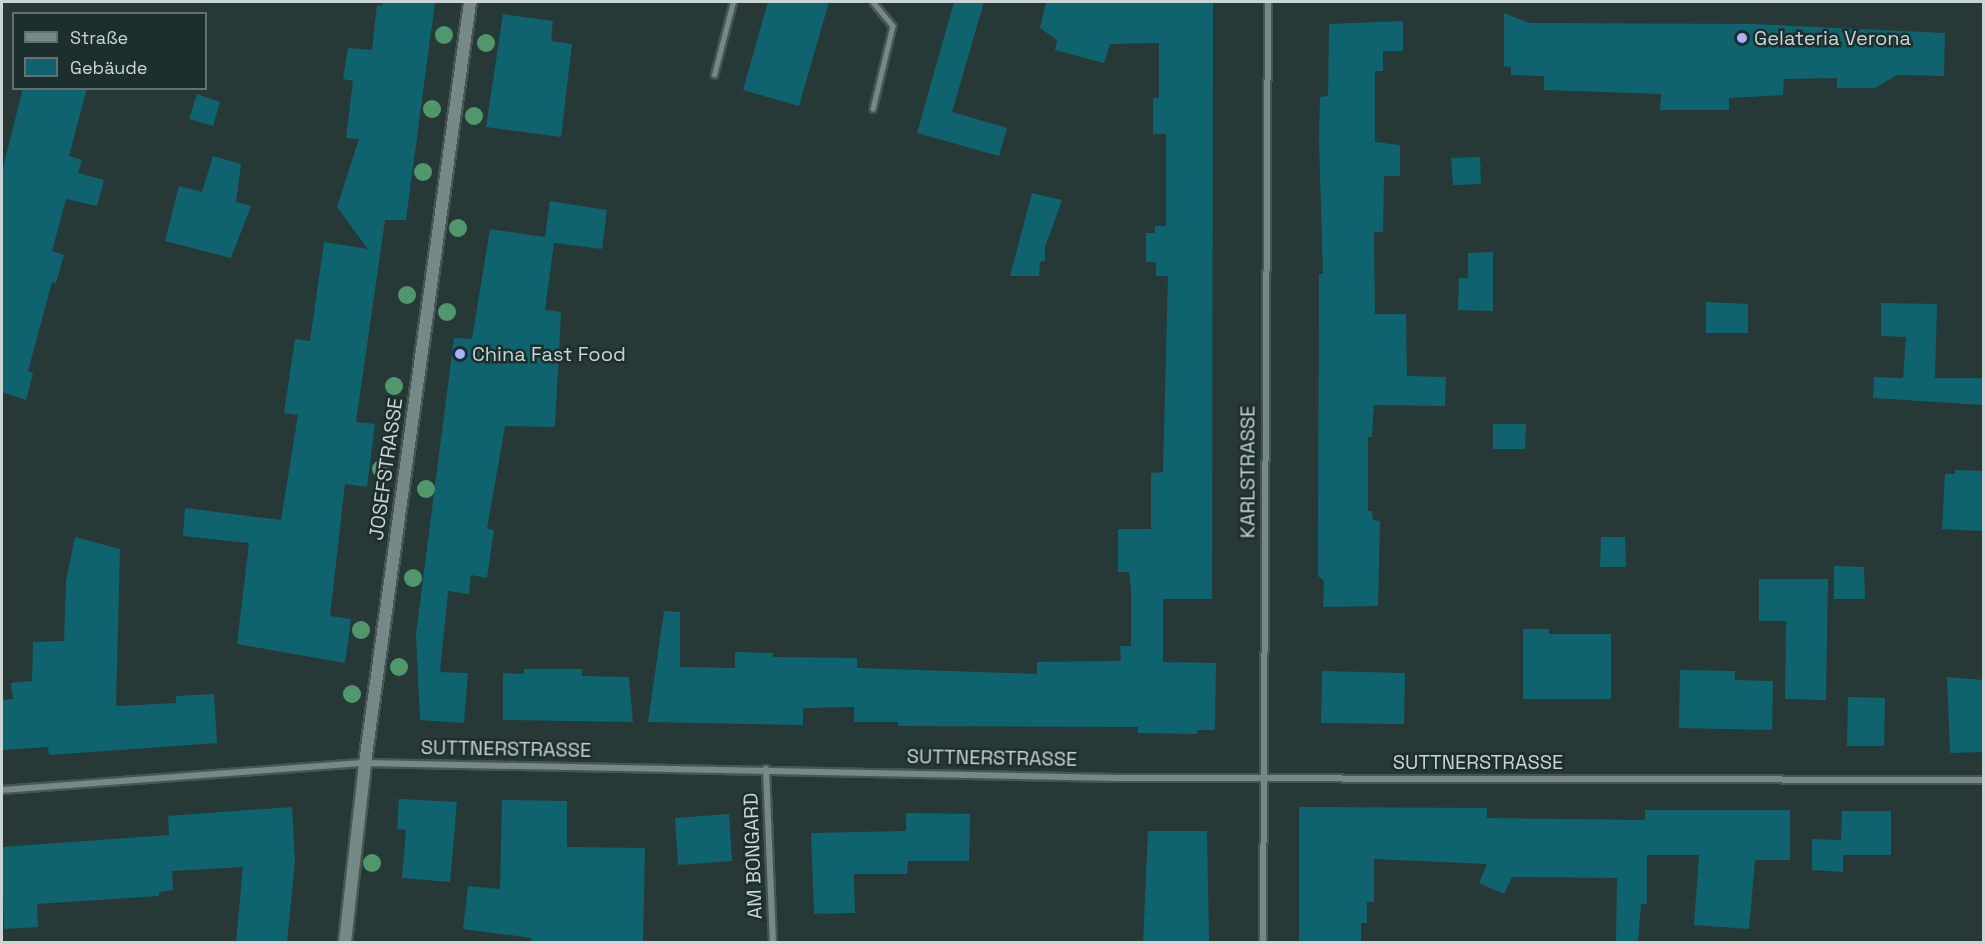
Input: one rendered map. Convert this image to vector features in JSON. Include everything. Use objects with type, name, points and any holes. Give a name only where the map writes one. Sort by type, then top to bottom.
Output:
[{"type":"street","name":"JOSEFSTRASSE","points":[[345,942],[365,763],[470,2]]},
{"type":"street","name":"KARLSTRASSE","points":[[1263,942],[1262,777],[1268,2]]},
{"type":"street","name":"SUTTNERSTRASSE","points":[[2,790],[365,763],[766,769],[1117,778],[1983,780]]},
{"type":"street","name":"AM BONGARD","points":[[766,769],[773,942]]},
{"type":"lane","points":[[714,75],[733,2]]},
{"type":"lane","points":[[873,2],[893,26],[873,109]]},
{"type":"building","points":[[383,2],[435,2],[406,220],[385,220],[356,422],[375,424],[367,487],[345,484],[330,616],[351,619],[345,663],[237,644],[249,543],[183,536],[185,508],[281,520],[298,415],[284,413],[295,339],[310,341],[324,242],[368,249],[337,207],[359,139],[346,138],[353,81],[343,79],[348,48],[372,50],[377,5],[382,6]]},
{"type":"building","points":[[768,2],[829,2],[799,106],[743,90]]},
{"type":"building","points":[[954,2],[984,2],[952,112],[1007,128],[999,156],[917,133]]},
{"type":"building","points":[[1046,2],[1213,2],[1212,599],[1163,599],[1163,662],[1216,663],[1215,730],[1197,730],[1197,734],[1138,733],[1138,727],[898,726],[898,722],[854,722],[854,707],[803,708],[803,725],[648,722],[664,611],[680,612],[680,667],[735,668],[735,652],[773,653],[773,657],[857,658],[857,668],[1037,674],[1037,662],[1121,661],[1120,646],[1131,646],[1131,588],[1129,572],[1118,572],[1118,529],[1151,529],[1151,473],[1163,472],[1168,276],[1156,276],[1156,262],[1146,262],[1146,233],[1155,233],[1155,226],[1166,226],[1166,134],[1153,134],[1153,98],[1159,98],[1159,43],[1110,44],[1104,63],[1055,50],[1057,40],[1040,28]]},
{"type":"building","points":[[1504,13],[1529,23],[1753,24],[1945,33],[1944,76],[1897,75],[1875,88],[1837,88],[1837,78],[1784,79],[1783,95],[1729,98],[1729,110],[1660,110],[1661,94],[1544,90],[1544,76],[1511,75],[1511,67],[1504,66]]},
{"type":"building","points":[[503,14],[553,21],[551,41],[572,44],[561,137],[486,127]]},
{"type":"building","points":[[1403,21],[1403,51],[1383,51],[1383,71],[1375,71],[1375,142],[1400,145],[1400,176],[1384,176],[1383,232],[1374,232],[1375,314],[1406,314],[1407,376],[1446,377],[1445,406],[1374,405],[1372,437],[1368,437],[1368,511],[1372,511],[1373,520],[1380,521],[1378,606],[1323,607],[1324,581],[1318,576],[1319,274],[1323,274],[1319,142],[1320,97],[1328,96],[1329,24]]},
{"type":"building","points":[[22,90],[86,90],[69,156],[82,160],[78,173],[104,180],[97,206],[66,199],[52,251],[64,255],[56,283],[52,282],[28,371],[33,373],[26,400],[2,392],[2,172]]},
{"type":"building","points":[[197,94],[220,102],[213,126],[189,119]]},
{"type":"building","points":[[213,156],[241,164],[236,202],[251,206],[231,258],[165,241],[179,186],[202,192]]},
{"type":"building","points":[[1480,157],[1481,184],[1453,185],[1451,158]]},
{"type":"building","points":[[1032,193],[1062,200],[1045,247],[1045,261],[1040,262],[1039,276],[1010,276]]},
{"type":"building","points":[[550,201],[607,210],[602,249],[554,243],[545,310],[561,312],[555,427],[505,426],[487,529],[494,530],[487,578],[471,575],[469,594],[448,591],[440,672],[468,673],[464,723],[420,720],[416,634],[454,338],[472,339],[490,229],[545,237]]},
{"type":"building","points":[[1493,252],[1493,311],[1458,310],[1459,278],[1468,278],[1468,253]]},
{"type":"building","points":[[1706,302],[1748,304],[1748,333],[1706,333]]},
{"type":"building","points":[[1881,303],[1937,304],[1935,378],[1983,378],[1983,405],[1873,398],[1874,377],[1903,378],[1906,337],[1881,336]]},
{"type":"building","points":[[1493,424],[1526,424],[1525,449],[1493,449]]},
{"type":"building","points":[[1955,470],[1983,471],[1983,531],[1942,529],[1945,474],[1955,474]]},
{"type":"building","points":[[75,537],[120,549],[116,706],[176,703],[176,696],[214,694],[217,743],[49,755],[48,747],[2,750],[2,700],[13,699],[11,683],[32,681],[33,642],[64,641],[66,581]]},
{"type":"building","points":[[1601,537],[1625,537],[1626,567],[1600,567]]},
{"type":"building","points":[[1834,566],[1864,567],[1865,599],[1834,599]]},
{"type":"building","points":[[1759,579],[1828,579],[1826,700],[1785,699],[1786,621],[1759,621]]},
{"type":"building","points":[[1523,629],[1549,629],[1549,634],[1611,634],[1611,699],[1523,699]]},
{"type":"building","points":[[524,669],[582,669],[582,676],[629,677],[633,722],[503,720],[503,673],[524,674]]},
{"type":"building","points":[[1680,670],[1735,671],[1735,680],[1773,681],[1772,730],[1679,728]]},
{"type":"building","points":[[1322,671],[1405,673],[1404,724],[1321,723]]},
{"type":"building","points":[[1947,677],[1983,680],[1983,752],[1950,753]]},
{"type":"building","points":[[1848,697],[1885,698],[1884,746],[1847,746]]},
{"type":"building","points":[[399,799],[457,802],[450,882],[402,878],[406,830],[397,829]]},
{"type":"building","points":[[502,800],[567,801],[567,847],[645,848],[643,942],[531,942],[532,938],[463,929],[468,886],[500,889]]},
{"type":"building","points":[[292,807],[295,862],[287,942],[236,942],[243,867],[172,871],[173,890],[159,892],[159,896],[37,904],[38,927],[4,929],[2,847],[169,835],[168,816]]},
{"type":"building","points":[[1299,807],[1487,808],[1487,818],[1645,820],[1645,810],[1790,810],[1790,860],[1755,860],[1749,929],[1694,925],[1699,855],[1647,855],[1647,904],[1641,904],[1638,942],[1616,942],[1617,878],[1512,877],[1504,894],[1479,883],[1487,864],[1374,859],[1374,902],[1367,902],[1367,923],[1361,923],[1361,942],[1299,942]]},
{"type":"building","points":[[1842,811],[1891,811],[1891,855],[1843,855],[1843,872],[1812,870],[1812,839],[1841,840]]},
{"type":"building","points":[[906,813],[970,814],[969,861],[908,861],[907,874],[854,874],[855,913],[814,914],[811,833],[906,831]]},
{"type":"building","points":[[729,814],[732,861],[678,865],[675,818]]},
{"type":"building","points":[[1148,831],[1207,831],[1209,942],[1143,942]]},
{"type":"place","name":"Gelateria Verona","points":[[1742,38]]},
{"type":"place","name":"China Fast Food","points":[[460,354]]}]
